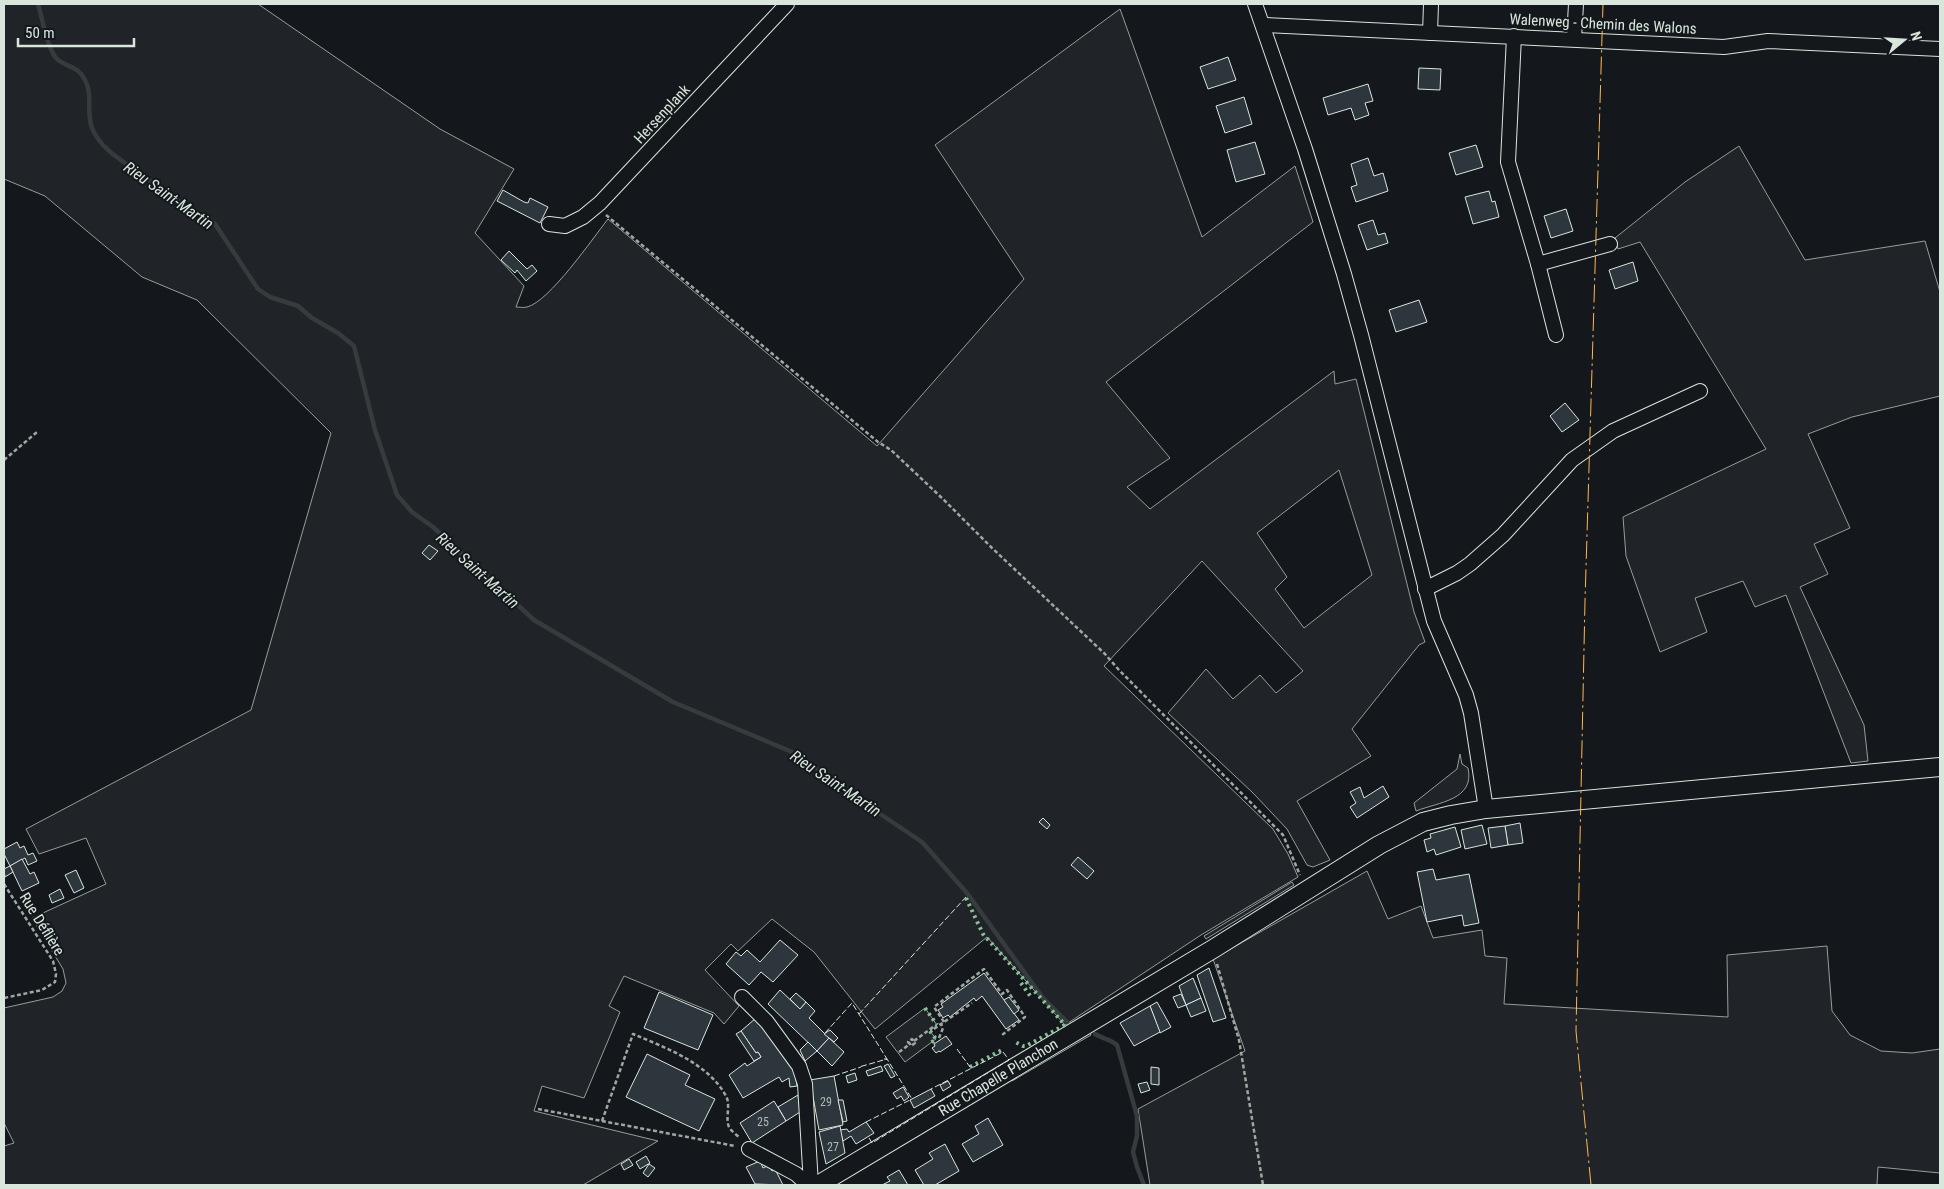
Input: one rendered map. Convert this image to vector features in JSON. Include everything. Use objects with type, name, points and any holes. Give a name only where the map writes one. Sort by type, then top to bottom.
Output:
[{"type":"street","name":"Hersenplank","points":[[549,224],[565,226],[583,217],[600,203],[787,4]]},
{"type":"street","points":[[1255,4],[1264,25],[1326,213],[1362,335],[1434,621],[1464,688],[1471,713],[1486,809]]},
{"type":"street","points":[[1430,33],[1431,4]]},
{"type":"street","points":[[1574,39],[1576,4]]},
{"type":"street","name":"Walenweg - Chemin des Walons","points":[[1264,25],[1724,47],[1768,41],[1940,49]]},
{"type":"street","points":[[1514,36],[1508,162],[1538,264],[1556,335]]},
{"type":"street","points":[[1538,264],[1610,244]]},
{"type":"street","points":[[1425,589],[1457,573],[1470,564],[1503,535],[1572,460],[1613,431],[1700,391]]},
{"type":"street","name":"Rue Chapelle Planchon","points":[[818,1185],[1213,949],[1379,845],[1423,822],[1486,809],[1940,767]]},
{"type":"street","points":[[742,997],[767,1022],[799,1066],[806,1084],[809,1185]]},
{"type":"street","points":[[749,1149],[796,1174],[809,1185]]},
{"type":"path","points":[[600,203],[601,211],[871,436],[891,450],[1105,654],[1283,835],[1307,890]]},
{"type":"path","points":[[4,460],[38,432]]},
{"type":"path","name":"Rue Déflière","points":[[4,884],[53,960],[56,974],[55,982],[42,990],[4,998]]},
{"type":"path","points":[[1213,949],[1240,1040],[1263,1185]]},
{"type":"path","points":[[939,1038],[943,1023],[934,1007],[984,969],[1002,994],[1007,990],[1025,1017],[1002,1034]]},
{"type":"path","points":[[899,1052],[910,1044],[911,1046],[915,1043],[914,1041],[934,1027],[934,1029],[972,1004]]},
{"type":"path","points":[[602,1121],[633,1034],[668,1049],[694,1064],[719,1084],[728,1098],[729,1126],[749,1149]]},
{"type":"path","points":[[538,1109],[749,1149]]},
{"type":"shaded area","points":[[4,4],[258,4],[440,129],[514,169],[475,233],[524,286],[516,307],[527,307],[536,303],[547,294],[608,219],[877,446],[1024,279],[935,145],[1120,9],[1202,237],[1295,166],[1313,222],[1106,382],[1170,458],[1127,487],[1150,509],[1334,371],[1335,384],[1356,379],[1414,612],[1425,642],[1419,645],[1352,729],[1371,756],[1297,801],[1330,860],[1313,867],[1307,865],[1287,829],[1253,793],[1168,713],[1206,669],[1233,699],[1260,675],[1276,693],[1303,671],[1202,561],[1104,666],[1273,829],[1288,854],[1298,877],[1201,935],[1065,1025],[987,937],[875,1029],[814,952],[772,919],[738,951],[731,944],[705,970],[739,1006],[724,1024],[714,1013],[624,976],[609,1006],[620,1012],[584,1098],[542,1086],[534,1111],[658,1141],[583,1185],[4,1185],[4,1146],[14,1143],[4,1123],[4,1008],[53,997],[62,991],[66,983],[63,969],[32,918],[106,884],[86,838],[39,854],[26,829],[251,710],[331,433],[197,300],[142,277],[45,196],[4,179]],"holes":[[[1339,470],[1372,575],[1304,628],[1275,589],[1287,577],[1257,533]]]},
{"type":"shaded area","points":[[1739,146],[1805,260],[1925,241],[1940,292],[1940,396],[1852,417],[1808,434],[1850,528],[1814,544],[1828,574],[1800,587],[1864,725],[1868,761],[1851,763],[1786,595],[1755,607],[1743,581],[1695,598],[1707,632],[1660,652],[1626,556],[1623,517],[1766,449],[1640,242],[1618,249],[1615,238],[1685,182]]},
{"type":"shaded area","points":[[1460,754],[1462,764],[1468,768],[1469,779],[1466,787],[1453,798],[1416,811],[1414,803],[1457,769]]},
{"type":"shaded area","points":[[1367,871],[1388,919],[1421,906],[1433,938],[1482,930],[1485,956],[1507,958],[1504,1004],[1728,1017],[1727,955],[1827,946],[1832,1011],[1850,1035],[1881,1051],[1912,1053],[1940,1049],[1940,1173],[1878,1167],[1877,1185],[1150,1185],[1138,1109],[1245,1051],[1213,959]]},
{"type":"shaded area","points":[[1292,882],[1294,885],[1206,939],[1204,936]]},
{"type":"shaded area","points":[[925,1008],[937,1025],[930,1031],[936,1039],[905,1062],[886,1037]]},
{"type":"shaded area","points":[[1090,1033],[1091,1035],[1011,1080]]},
{"type":"building","points":[[1228,57],[1236,80],[1208,89],[1200,67]]},
{"type":"building","points":[[1419,68],[1441,69],[1440,90],[1418,89]]},
{"type":"building","points":[[1368,84],[1373,101],[1365,103],[1369,115],[1355,120],[1351,108],[1328,115],[1323,98]]},
{"type":"building","points":[[1244,97],[1252,124],[1225,133],[1216,106]]},
{"type":"building","points":[[1255,142],[1265,174],[1236,182],[1227,150]]},
{"type":"building","points":[[1476,145],[1483,167],[1456,175],[1449,153]]},
{"type":"building","points":[[1368,158],[1374,176],[1383,173],[1388,191],[1356,202],[1351,187],[1357,185],[1351,164]]},
{"type":"building","points":[[503,190],[524,202],[528,203],[530,198],[548,207],[540,223],[497,201]]},
{"type":"building","points":[[1489,191],[1492,202],[1495,201],[1499,217],[1473,224],[1465,197]]},
{"type":"building","points":[[1566,209],[1573,231],[1551,238],[1544,216]]},
{"type":"building","points":[[1373,220],[1378,235],[1385,233],[1388,243],[1367,250],[1358,225]]},
{"type":"building","points":[[509,251],[527,269],[532,265],[537,271],[526,281],[517,270],[515,273],[501,260]]},
{"type":"building","points":[[1633,262],[1638,281],[1615,289],[1609,270]]},
{"type":"building","points":[[1419,300],[1427,322],[1396,332],[1389,310]]},
{"type":"building","points":[[1565,403],[1579,420],[1562,432],[1550,416]]},
{"type":"building","points":[[429,545],[438,551],[430,560],[422,553]]},
{"type":"building","points":[[1383,786],[1389,797],[1357,818],[1350,807],[1356,803],[1350,792],[1360,787],[1364,798]]},
{"type":"building","points":[[1043,818],[1050,825],[1047,829],[1039,822]]},
{"type":"building","points":[[1520,823],[1523,843],[1508,845],[1505,826]]},
{"type":"building","points":[[1482,825],[1487,844],[1465,849],[1461,830]]},
{"type":"building","points":[[1505,826],[1508,845],[1491,848],[1488,828]]},
{"type":"building","points":[[1455,827],[1461,847],[1436,855],[1434,849],[1427,852],[1424,840],[1431,838],[1430,834]]},
{"type":"building","points":[[17,842],[20,848],[24,846],[28,855],[33,853],[37,861],[28,865],[25,858],[10,866],[4,854],[4,849]]},
{"type":"building","points":[[1078,857],[1094,871],[1087,879],[1071,865]]},
{"type":"building","points":[[22,859],[30,874],[34,872],[39,883],[22,891],[10,866]]},
{"type":"building","points":[[10,866],[13,872],[5,877],[4,869]]},
{"type":"building","points":[[1433,869],[1436,880],[1469,874],[1479,923],[1464,926],[1462,915],[1427,922],[1417,872]]},
{"type":"building","points":[[76,870],[84,888],[74,893],[65,875]]},
{"type":"building","points":[[60,889],[64,898],[52,903],[49,895]]},
{"type":"building","points":[[780,940],[798,955],[773,982],[761,972],[749,985],[726,964],[736,952],[741,956],[747,950],[760,962]]},
{"type":"building","points":[[1209,968],[1226,1018],[1213,1022],[1197,975]]},
{"type":"building","points":[[984,973],[1019,1020],[1006,1029],[982,996],[976,1001],[974,998],[950,1017],[948,1015],[943,1018],[938,1010],[943,1007],[941,1004]]},
{"type":"building","points":[[1193,978],[1201,998],[1186,1005],[1179,986]]},
{"type":"building","points":[[780,990],[800,1009],[806,1002],[815,1011],[809,1018],[829,1038],[817,1051],[768,1004]]},
{"type":"building","points":[[659,992],[713,1015],[698,1050],[644,1028]]},
{"type":"building","points":[[796,993],[806,1002],[800,1009],[790,999]]},
{"type":"building","points":[[1181,994],[1186,1005],[1178,1008],[1173,997]]},
{"type":"building","points":[[1009,997],[1019,1010],[1014,1014],[1004,1000]]},
{"type":"building","points":[[1201,998],[1206,1011],[1191,1017],[1186,1005]]},
{"type":"building","points":[[1157,1002],[1171,1027],[1160,1033],[1150,1006]]},
{"type":"building","points":[[1150,1006],[1160,1032],[1134,1046],[1120,1023]]},
{"type":"building","points":[[756,1018],[795,1073],[797,1086],[790,1087],[789,1078],[782,1082],[779,1077],[743,1098],[729,1075],[745,1063],[747,1066],[761,1057],[758,1052],[756,1053],[741,1031]]},
{"type":"building","points":[[830,1030],[838,1038],[834,1042],[824,1034]]},
{"type":"building","points":[[741,1031],[756,1053],[758,1052],[761,1057],[754,1061],[736,1034]]},
{"type":"building","points":[[946,1036],[952,1044],[936,1053],[932,1048],[935,1046],[934,1044]]},
{"type":"building","points":[[829,1038],[844,1052],[832,1066],[817,1051]]},
{"type":"building","points":[[808,1042],[817,1051],[805,1061],[800,1050]]},
{"type":"building","points":[[647,1054],[690,1075],[685,1085],[715,1099],[699,1131],[626,1097]]},
{"type":"building","points":[[888,1064],[895,1076],[891,1078],[884,1066]]},
{"type":"building","points":[[881,1066],[883,1071],[868,1076],[866,1071]]},
{"type":"building","points":[[1151,1067],[1159,1068],[1159,1085],[1151,1084]]},
{"type":"building","points":[[855,1073],[857,1080],[848,1083],[846,1076]]},
{"type":"building","points":[[834,1076],[843,1125],[819,1130],[810,1080]]},
{"type":"building","points":[[948,1081],[951,1086],[943,1091],[940,1085]]},
{"type":"building","points":[[1147,1082],[1150,1090],[1141,1093],[1138,1084]]},
{"type":"building","points":[[903,1087],[909,1097],[904,1101],[901,1096],[897,1099],[893,1093]]},
{"type":"building","points":[[931,1089],[935,1096],[914,1108],[910,1100]]},
{"type":"building","points":[[798,1095],[800,1112],[786,1121],[778,1107]]},
{"type":"building","points":[[838,1100],[843,1100],[847,1121],[843,1122]]},
{"type":"building","points":[[774,1101],[786,1121],[752,1143],[740,1123]]},
{"type":"building","points":[[988,1118],[1003,1145],[973,1162],[962,1144],[979,1134],[975,1126]]},
{"type":"building","points":[[866,1122],[874,1133],[856,1144],[851,1136],[843,1141],[840,1130],[847,1129],[849,1132]]},
{"type":"building","points":[[840,1126],[845,1153],[826,1164],[819,1132]]},
{"type":"building","points":[[945,1144],[959,1171],[935,1185],[924,1185],[915,1170],[933,1159],[929,1153]]},
{"type":"building","points":[[646,1156],[650,1163],[640,1169],[636,1162]]},
{"type":"building","points":[[629,1159],[633,1165],[624,1170],[621,1164]]},
{"type":"building","points":[[760,1161],[763,1168],[769,1165],[772,1171],[775,1169],[783,1185],[755,1184],[746,1167]]},
{"type":"building","points":[[649,1164],[655,1168],[648,1177],[643,1173]]},
{"type":"building","points":[[899,1170],[908,1185],[882,1185],[890,1181],[887,1177]]},
{"type":"waterway","name":"Rieu Saint-Martin","points":[[38,4],[48,42],[54,56],[62,63],[79,72],[85,80],[89,91],[90,122],[101,143],[120,160],[187,207],[215,224],[258,289],[270,297],[298,306],[312,318],[338,333],[354,346],[375,430],[397,495],[412,512],[433,527],[534,620],[673,702],[797,754],[852,795],[922,842],[967,893],[1043,998],[1067,1022]]},
{"type":"waterway","name":"Rieu Saint-Martin","points":[[1095,1034],[1117,1045],[1137,1116],[1137,1136],[1133,1152],[1144,1185]]},
{"type":"hedge","points":[[966,898],[983,934],[1065,1025],[1026,1046],[1015,1042]]},
{"type":"hedge","points":[[1021,983],[1031,997]]},
{"type":"hedge","points":[[925,1008],[937,1025]]},
{"type":"hedge","points":[[930,1031],[936,1039],[931,1043]]},
{"type":"hedge","points":[[970,1067],[1002,1050]]},
{"type":"fence","points":[[859,1014],[966,897]]},
{"type":"fence","points":[[825,1033],[852,1003],[887,1059],[859,1067]]},
{"type":"fence","points":[[957,1049],[970,1067]]},
{"type":"fence","points":[[869,1138],[872,1143],[1009,1060],[1003,1052],[931,1089]]},
{"type":"fence","points":[[884,1059],[887,1059],[912,1099]]},
{"type":"fence","points":[[834,1076],[861,1067]]},
{"type":"fence","points":[[866,1122],[910,1100]]},
{"type":"power","points":[[1591,1185],[1576,1031],[1585,601],[1603,4]]}]
